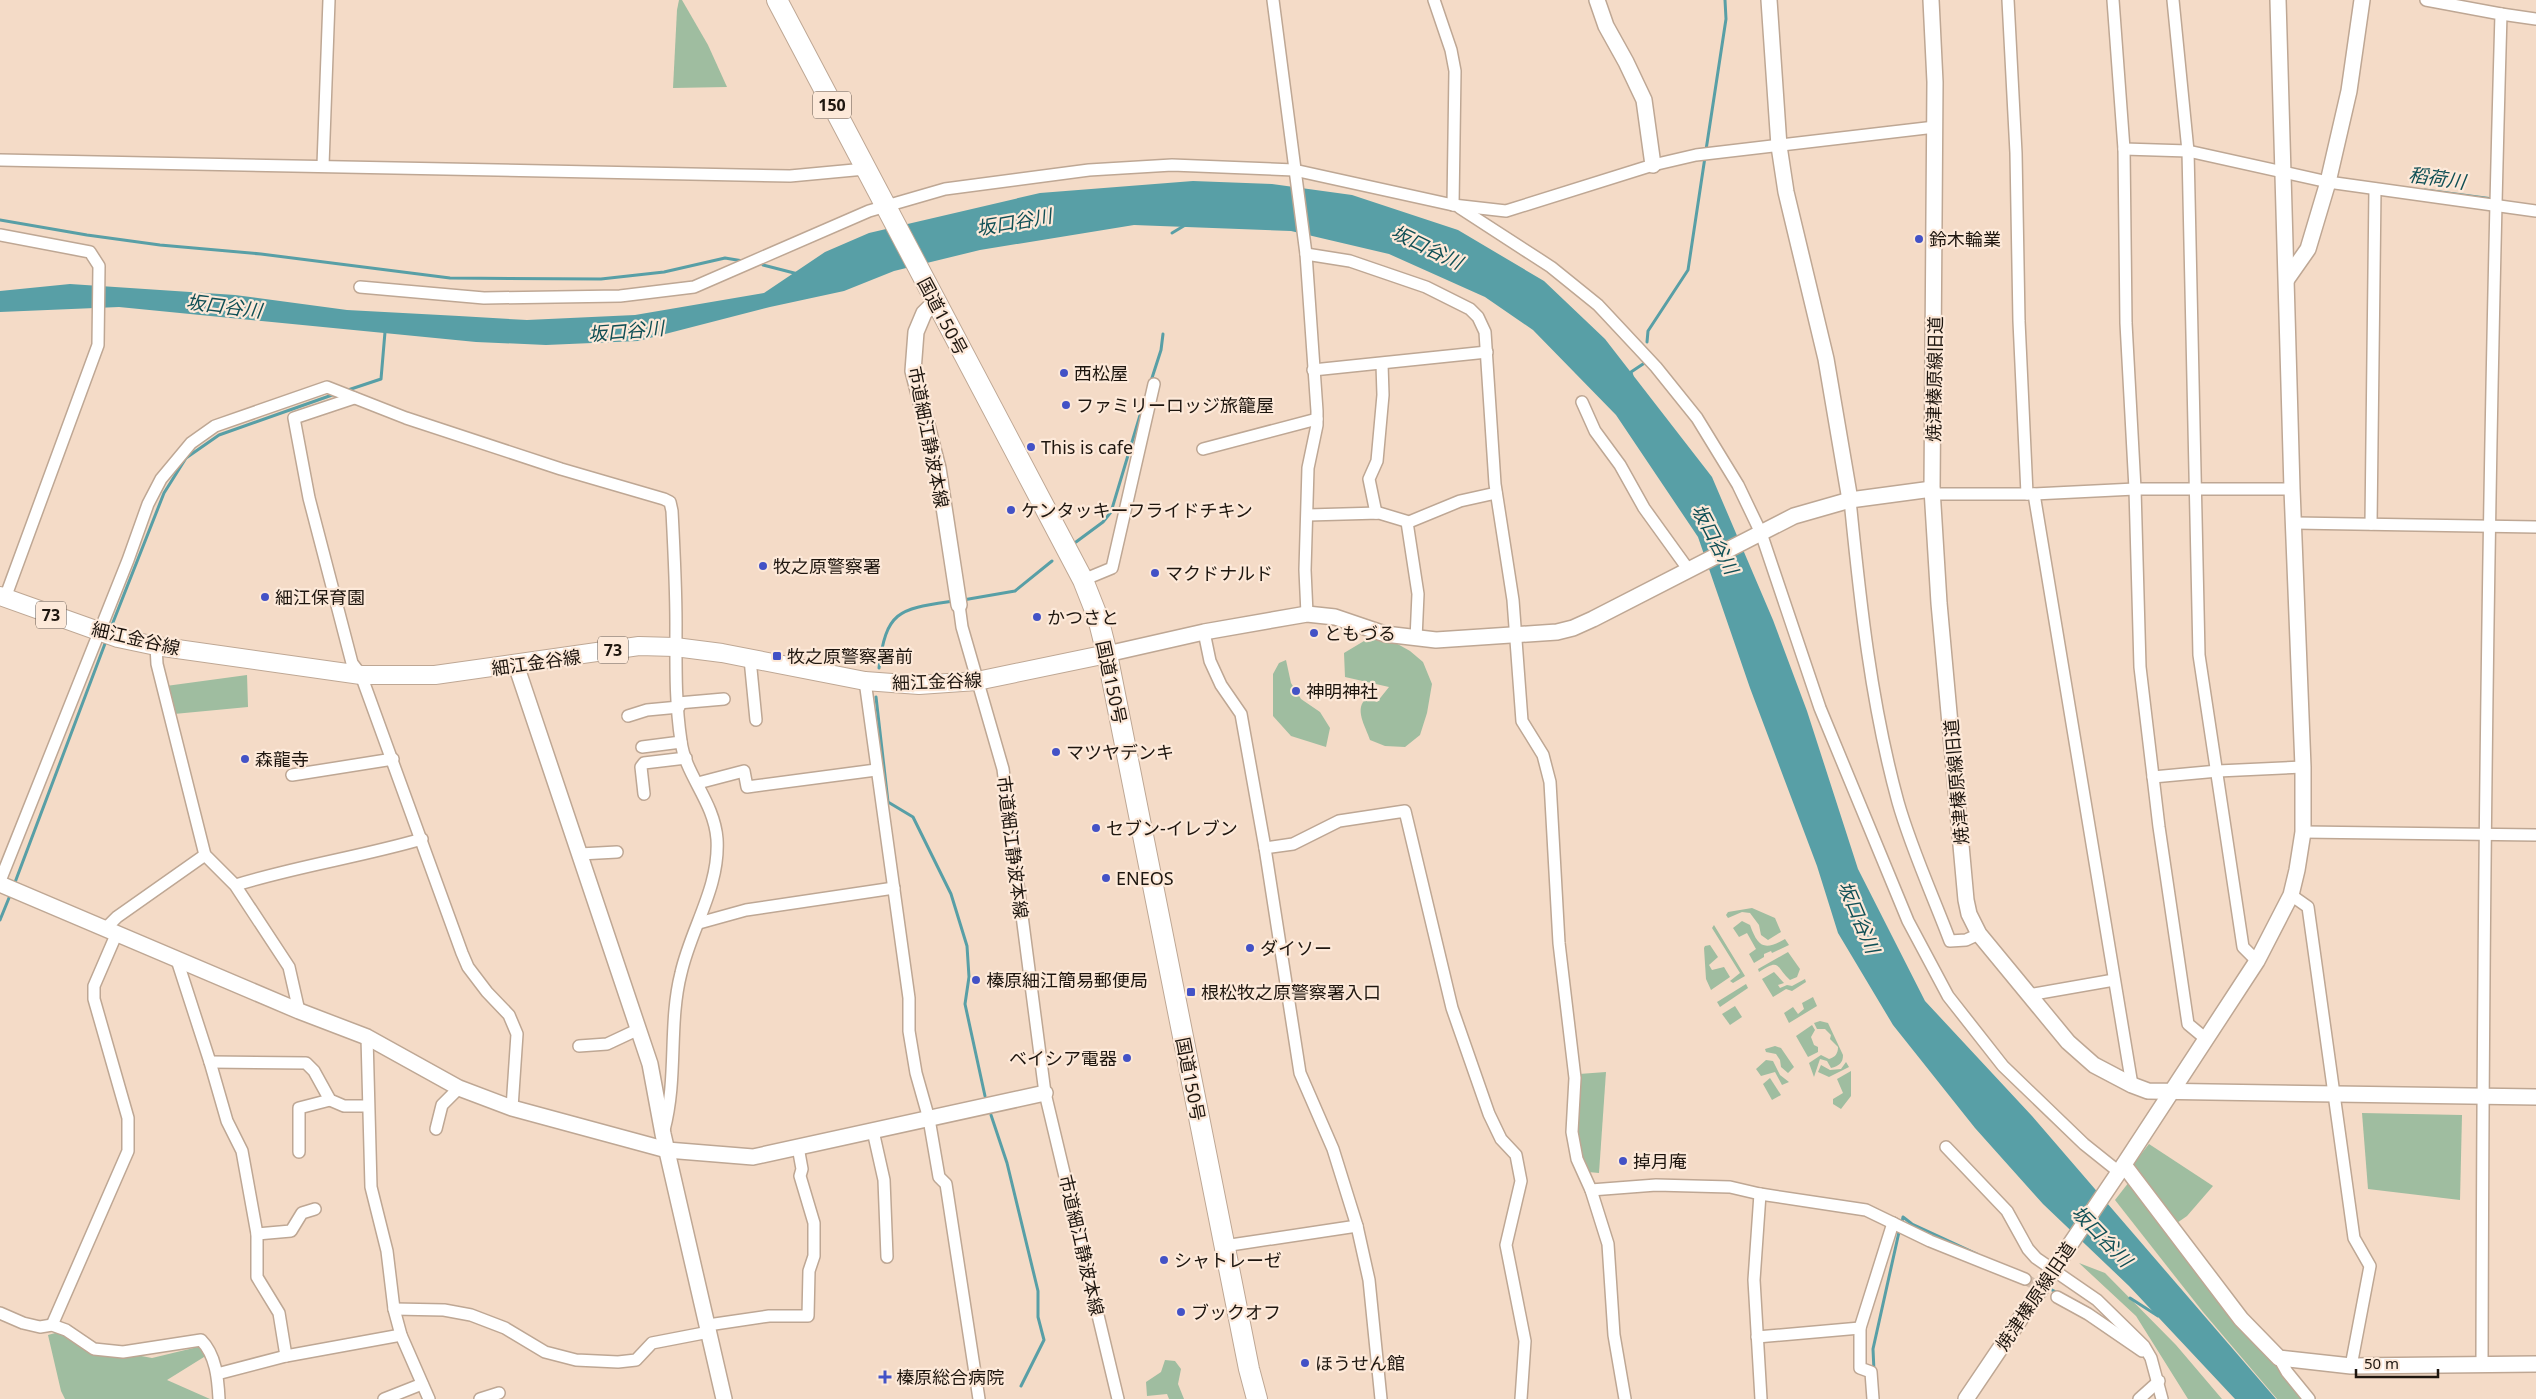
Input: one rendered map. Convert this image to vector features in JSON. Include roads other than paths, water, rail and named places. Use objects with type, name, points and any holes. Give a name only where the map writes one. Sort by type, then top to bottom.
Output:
[{"type":"highway","name":"国道150号","points":[[777,0],[1083,580],[1098,618],[1107,654],[1249,1369],[1257,1399]]},
{"type":"main road","name":"細江金谷線","points":[[3,597],[106,635],[156,646],[361,675],[435,675],[639,646],[675,647],[865,681],[919,685],[977,681],[1107,654]]},
{"type":"street","points":[[324,165],[329,0]]},
{"type":"street","points":[[1272,0],[1306,254],[1317,418],[1308,468],[1308,515],[1304,570],[1307,614]]},
{"type":"street","points":[[1434,0],[1451,50],[1455,72],[1453,205]]},
{"type":"street","points":[[1597,0],[1606,26],[1644,100],[1653,165]]},
{"type":"street","points":[[1769,0],[1779,146],[1792,220],[1826,359],[1850,500],[1867,643],[1885,749],[1899,804],[1950,941],[1966,940],[1979,934]]},
{"type":"street","name":"焼津榛原線旧道","points":[[1931,0],[1935,60],[1932,492],[1939,603],[1966,900],[1969,914],[1979,934],[2080,1054],[2094,1065],[2132,1085],[2148,1091],[2172,1091]]},
{"type":"street","points":[[2008,0],[2016,153],[2019,321],[2030,494],[2132,1085]]},
{"type":"street","points":[[2113,0],[2124,149],[2126,323],[2135,489],[2140,667],[2174,938],[2188,1024],[2206,1039]]},
{"type":"street","points":[[2173,0],[2188,151],[2199,655],[2218,771],[2243,948],[2257,961]]},
{"type":"street","points":[[2172,1091],[2257,961],[2291,895],[2303,832],[2303,767],[2295,523],[2292,489],[2278,0]]},
{"type":"street","points":[[2287,279],[2308,249],[2328,182],[2350,91],[2362,0]]},
{"type":"street","points":[[2426,0],[2536,19]]},
{"type":"street","points":[[2482,1365],[2482,1096],[2490,526],[2501,14]]},
{"type":"street","points":[[360,287],[484,298],[620,296],[694,287],[869,211],[886,208],[945,189],[1089,170],[1172,165],[1295,173],[1453,205],[1506,211],[1653,165],[1696,155],[1935,127]]},
{"type":"street","points":[[2124,149],[2188,151],[2328,182],[2536,211]]},
{"type":"street","points":[[0,160],[324,165],[790,176],[865,170]]},
{"type":"street","points":[[2371,524],[2375,189]]},
{"type":"street","points":[[1453,205],[1468,212],[1551,267],[1598,305],[1649,360],[1697,418],[1738,485],[1761,533],[1820,708],[1908,921],[1948,996],[2003,1066],[2084,1144],[2119,1173],[2241,1319],[2280,1358],[2287,1372],[2309,1399]]},
{"type":"street","points":[[0,235],[90,252],[99,266],[98,345],[3,597]]},
{"type":"street","points":[[1306,254],[1340,258],[1392,274],[1444,295],[1470,309],[1481,322],[1487,352],[1496,493],[1507,550],[1516,634],[1522,721],[1543,755],[1550,782],[1559,943],[1575,1078],[1572,1132],[1577,1159],[1591,1190],[1608,1244],[1614,1335],[1625,1399]]},
{"type":"street","name":"市道細江静波本線","points":[[935,302],[924,313],[916,332],[913,371],[938,468],[962,627],[1003,769],[1046,1094],[1118,1399]]},
{"type":"street","points":[[1313,370],[1487,352]]},
{"type":"street","points":[[1376,513],[1369,479],[1377,461],[1383,394],[1382,364]]},
{"type":"street","points":[[1083,580],[1112,568],[1154,384]]},
{"type":"street","points":[[663,1134],[671,1105],[676,1000],[681,972],[715,874],[717,839],[710,806],[686,758],[681,742],[675,682],[676,626],[670,502],[406,418],[327,387],[215,426],[191,443],[161,478],[148,504],[106,635],[6,886],[110,932],[366,1037],[459,1088],[512,1108],[666,1150],[753,1157],[1046,1094]]},
{"type":"street","points":[[352,397],[294,418],[321,551],[352,663],[361,675],[468,967],[487,992],[509,1015],[517,1034],[512,1108]]},
{"type":"street","points":[[1582,402],[1595,431],[1620,465],[1644,508],[1691,568]]},
{"type":"street","points":[[1204,449],[1317,418]]},
{"type":"street","points":[[1107,654],[1204,632],[1307,614],[1335,617],[1385,634],[1416,640],[1558,632],[1573,628],[1794,516],[1850,500],[1932,492],[2030,494],[2135,489],[2292,489]]},
{"type":"street","points":[[1308,515],[1376,513],[1407,522],[1460,501],[1496,493]]},
{"type":"street","points":[[1407,522],[1418,594],[1416,640]]},
{"type":"street","points":[[2295,523],[2536,527]]},
{"type":"street","points":[[1204,632],[1210,661],[1221,685],[1241,714],[1265,848],[1300,1073],[1333,1149],[1357,1226],[1369,1280],[1381,1399]]},
{"type":"street","points":[[156,646],[157,664],[205,855],[236,885],[289,967],[299,1011]]},
{"type":"street","points":[[750,659],[756,720]]},
{"type":"street","points":[[516,665],[650,1064],[666,1150],[724,1399]]},
{"type":"street","points":[[865,681],[909,998],[909,1031],[916,1073],[929,1119],[939,1177],[946,1184],[979,1399]]},
{"type":"street","points":[[628,716],[647,710],[724,700]]},
{"type":"street","points":[[642,747],[681,742]]},
{"type":"street","points":[[644,794],[641,767],[644,763],[686,758]]},
{"type":"street","points":[[292,775],[393,759]]},
{"type":"street","points":[[2153,777],[2218,771],[2303,767]]},
{"type":"street","points":[[698,783],[744,771],[747,787],[876,770]]},
{"type":"street","points":[[1265,848],[1294,844],[1339,821],[1406,811],[1452,1008],[1489,1114],[1501,1139],[1516,1155],[1520,1181],[1506,1244],[1525,1341],[1521,1399]]},
{"type":"street","points":[[2303,832],[2536,835]]},
{"type":"street","points":[[236,885],[273,874],[383,850],[422,839]]},
{"type":"street","points":[[580,854],[617,852]]},
{"type":"street","points":[[52,1325],[128,1151],[128,1118],[94,999],[94,986],[110,932],[117,917],[205,855]]},
{"type":"street","points":[[699,923],[746,910],[894,888]]},
{"type":"street","points":[[2291,895],[2308,907],[2354,1238],[2370,1266],[2351,1366]]},
{"type":"street","points":[[177,960],[227,1121],[242,1151],[257,1234],[257,1276],[280,1313],[286,1356]]},
{"type":"street","points":[[2028,994],[2114,980]]},
{"type":"street","points":[[579,1046],[607,1044],[639,1029]]},
{"type":"street","points":[[366,1037],[371,1187],[387,1251],[394,1309],[401,1335],[429,1399]]},
{"type":"street","points":[[210,1062],[306,1063],[314,1070],[330,1100]]},
{"type":"street","points":[[436,1129],[442,1105],[459,1088]]},
{"type":"street","points":[[2172,1091],[2335,1092],[2536,1098]]},
{"type":"street","name":"焼津榛原線旧道","points":[[1966,1399],[2119,1173],[2172,1091]]},
{"type":"street","points":[[299,1152],[299,1108],[330,1100],[344,1106],[367,1106]]},
{"type":"street","points":[[873,1131],[884,1180],[887,1257]]},
{"type":"street","points":[[394,1309],[444,1310],[471,1315],[505,1328],[544,1352],[576,1360],[618,1362],[636,1360],[652,1344],[709,1329],[769,1316],[808,1316],[809,1271],[814,1256],[814,1223],[800,1176],[802,1169],[798,1147]]},
{"type":"street","points":[[1946,1147],[2007,1210],[2028,1249],[2053,1271],[2110,1311],[2144,1346],[2151,1358],[2159,1381],[2162,1399]]},
{"type":"street","points":[[1591,1190],[1656,1185],[1730,1187],[1760,1194],[1866,1210],[1930,1240],[2025,1279]]},
{"type":"street","points":[[1760,1194],[1754,1280],[1761,1399]]},
{"type":"street","points":[[257,1234],[291,1231],[302,1213],[315,1208]]},
{"type":"street","points":[[1873,1399],[1871,1372],[1860,1368],[1860,1328],[1893,1223]]},
{"type":"street","points":[[1224,1246],[1357,1226]]},
{"type":"street","points":[[2057,1297],[2088,1314],[2151,1358]]},
{"type":"street","points":[[0,1313],[23,1323],[40,1327],[52,1325],[66,1330],[94,1349],[124,1352],[201,1340],[206,1345],[217,1374],[219,1399]]},
{"type":"street","points":[[1757,1337],[1860,1328]]},
{"type":"street","points":[[217,1374],[286,1356],[401,1335]]},
{"type":"street","points":[[2280,1358],[2351,1366],[2536,1364]]},
{"type":"street","points":[[2139,1399],[2159,1381]]},
{"type":"street","points":[[384,1399],[422,1384]]},
{"type":"street","points":[[480,1399],[500,1393]]},
{"type":"water","name":"坂口谷川","points":[[1193,181],[1272,184],[1352,195],[1458,230],[1544,281],[1605,339],[1712,477],[1773,620],[1807,711],[1858,869],[1925,1001],[2032,1116],[2276,1399],[2235,1399],[2129,1286],[2043,1204],[1975,1128],[1893,1025],[1838,933],[1817,866],[1750,688],[1698,537],[1616,415],[1533,330],[1485,297],[1389,254],[1291,231],[1134,225],[980,250],[894,271],[844,291],[770,307],[638,341],[546,345],[476,342],[119,307],[0,312],[0,291],[70,284],[235,295],[347,310],[527,320],[635,315],[764,293],[825,252],[869,233],[1040,193]]},
{"type":"waterway","points":[[1706,150],[1726,19],[1725,0]]},
{"type":"waterway","points":[[1647,342],[1648,331],[1688,270],[1705,157]]},
{"type":"waterway","name":"稻荷川","points":[[2425,190],[2493,199]]},
{"type":"waterway","points":[[0,220],[160,245],[261,254],[450,278],[601,279],[664,272],[725,258],[743,261]]},
{"type":"waterway","points":[[1172,233],[1187,224]]},
{"type":"waterway","points":[[763,265],[798,274]]},
{"type":"waterway","points":[[345,391],[381,379],[385,332]]},
{"type":"waterway","points":[[1151,381],[1161,350],[1163,334]]},
{"type":"waterway","points":[[1632,376],[1631,372],[1646,362]]},
{"type":"waterway","points":[[110,630],[164,493],[186,458],[219,435],[335,394]]},
{"type":"waterway","points":[[1076,542],[1103,522],[1111,512],[1144,402]]},
{"type":"waterway","points":[[963,600],[1015,591],[1052,561]]},
{"type":"waterway","points":[[879,668],[886,634],[899,615],[908,610],[954,601]]},
{"type":"waterway","points":[[14,885],[106,641]]},
{"type":"waterway","points":[[876,697],[888,802],[913,817],[951,894],[967,946],[969,977],[965,1004],[985,1096]]},
{"type":"waterway","points":[[0,920],[11,893]]},
{"type":"waterway","points":[[991,1115],[1007,1163],[1038,1291],[1038,1317],[1044,1340],[1021,1386]]},
{"type":"waterway","points":[[1902,1222],[1903,1217],[1912,1224],[1977,1254]]},
{"type":"waterway","points":[[1874,1371],[1873,1349],[1899,1232]]},
{"type":"waterway","points":[[2046,1287],[2058,1293]]},
{"type":"waterway","points":[[2130,1298],[2158,1316]]},
{"type":"waterway","points":[[2075,1301],[2091,1310]]},
{"type":"tunnel","points":[[2025,1279],[2057,1297]]},
{"type":"place","name":"鈴木輪業","points":[[1919,239]]},
{"type":"place","name":"西松屋","points":[[1064,373]]},
{"type":"place","name":"ファミリーロッジ旅籠屋","points":[[1066,405]]},
{"type":"place","name":"This is cafe","points":[[1031,447]]},
{"type":"place","name":"ケンタッキーフライドチキン","points":[[1011,510]]},
{"type":"place","name":"牧之原警察署","points":[[763,566]]},
{"type":"place","name":"マクドナルド","points":[[1155,573]]},
{"type":"place","name":"細江保育園","points":[[265,597]]},
{"type":"place","name":"かつさと","points":[[1037,617]]},
{"type":"place","name":"ともづる","points":[[1314,633]]},
{"type":"place","name":"牧之原警察署前","points":[[777,656]]},
{"type":"place","name":"神明神社","points":[[1296,691]]},
{"type":"place","name":"マツヤデンキ","points":[[1056,752]]},
{"type":"place","name":"森龍寺","points":[[245,759]]},
{"type":"place","name":"セブン-イレブン","points":[[1096,828]]},
{"type":"place","name":"ENEOS","points":[[1106,878]]},
{"type":"place","name":"ダイソー","points":[[1250,948]]},
{"type":"place","name":"榛原細江簡易郵便局","points":[[976,980]]},
{"type":"place","name":"根松牧之原警察署入口","points":[[1191,992]]},
{"type":"place","name":"ベイシア電器","points":[[1127,1058]]},
{"type":"place","name":"掉月庵","points":[[1623,1161]]},
{"type":"place","name":"シャトレーゼ","points":[[1164,1260]]},
{"type":"place","name":"ブックオフ","points":[[1181,1312]]},
{"type":"place","name":"ほうせん館","points":[[1305,1363]]},
{"type":"place","name":"榛原総合病院","points":[[885,1377]]}]
